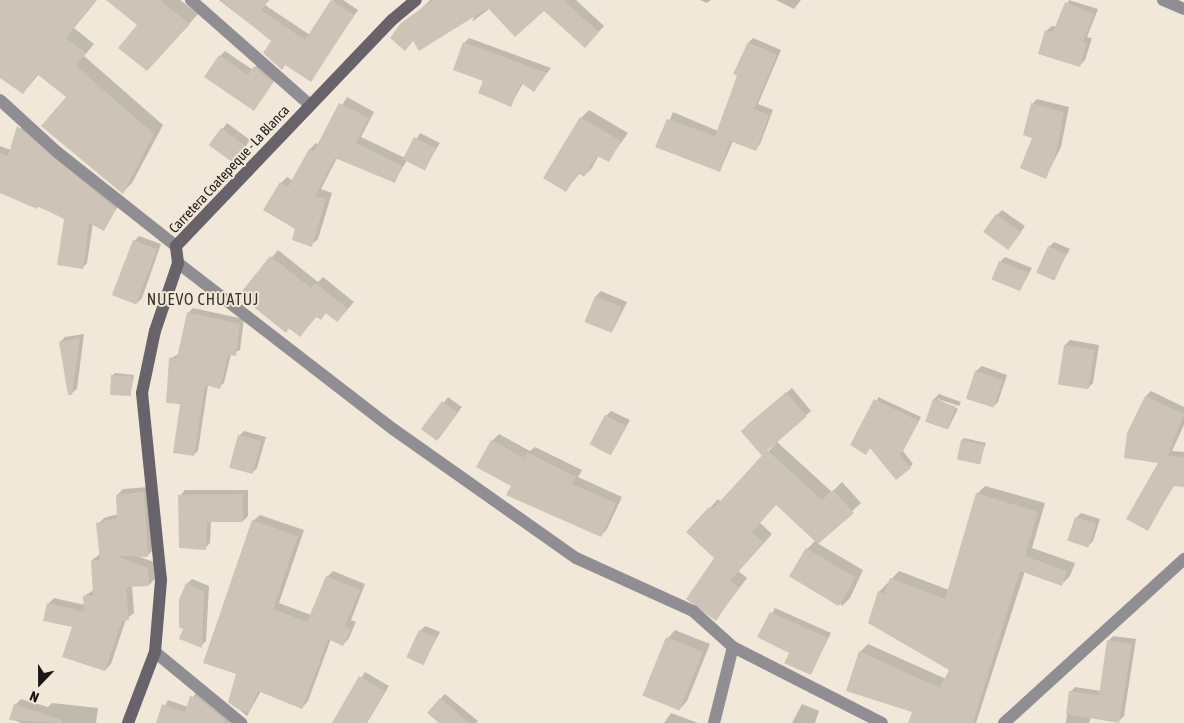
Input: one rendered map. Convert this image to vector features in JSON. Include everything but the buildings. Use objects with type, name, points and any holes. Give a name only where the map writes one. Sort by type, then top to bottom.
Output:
[{"type":"main road","name":"Carretera Coatepeque - La Blanca","points":[[128,723],[155,652],[161,580],[142,393],[155,331],[178,263],[176,246],[310,105],[416,0]]},
{"type":"street","points":[[191,0],[310,105]]},
{"type":"street","points":[[1163,0],[1184,9]]},
{"type":"street","points":[[0,100],[57,152],[176,246]]},
{"type":"street","points":[[178,263],[393,429],[568,552],[693,611],[733,647],[882,723]]},
{"type":"street","points":[[1004,723],[1184,559]]},
{"type":"street","points":[[714,723],[733,647]]},
{"type":"street","points":[[155,652],[241,723]]},
{"type":"district","name":"NUEVO CHUATUJ","points":[[203,299]]}]
